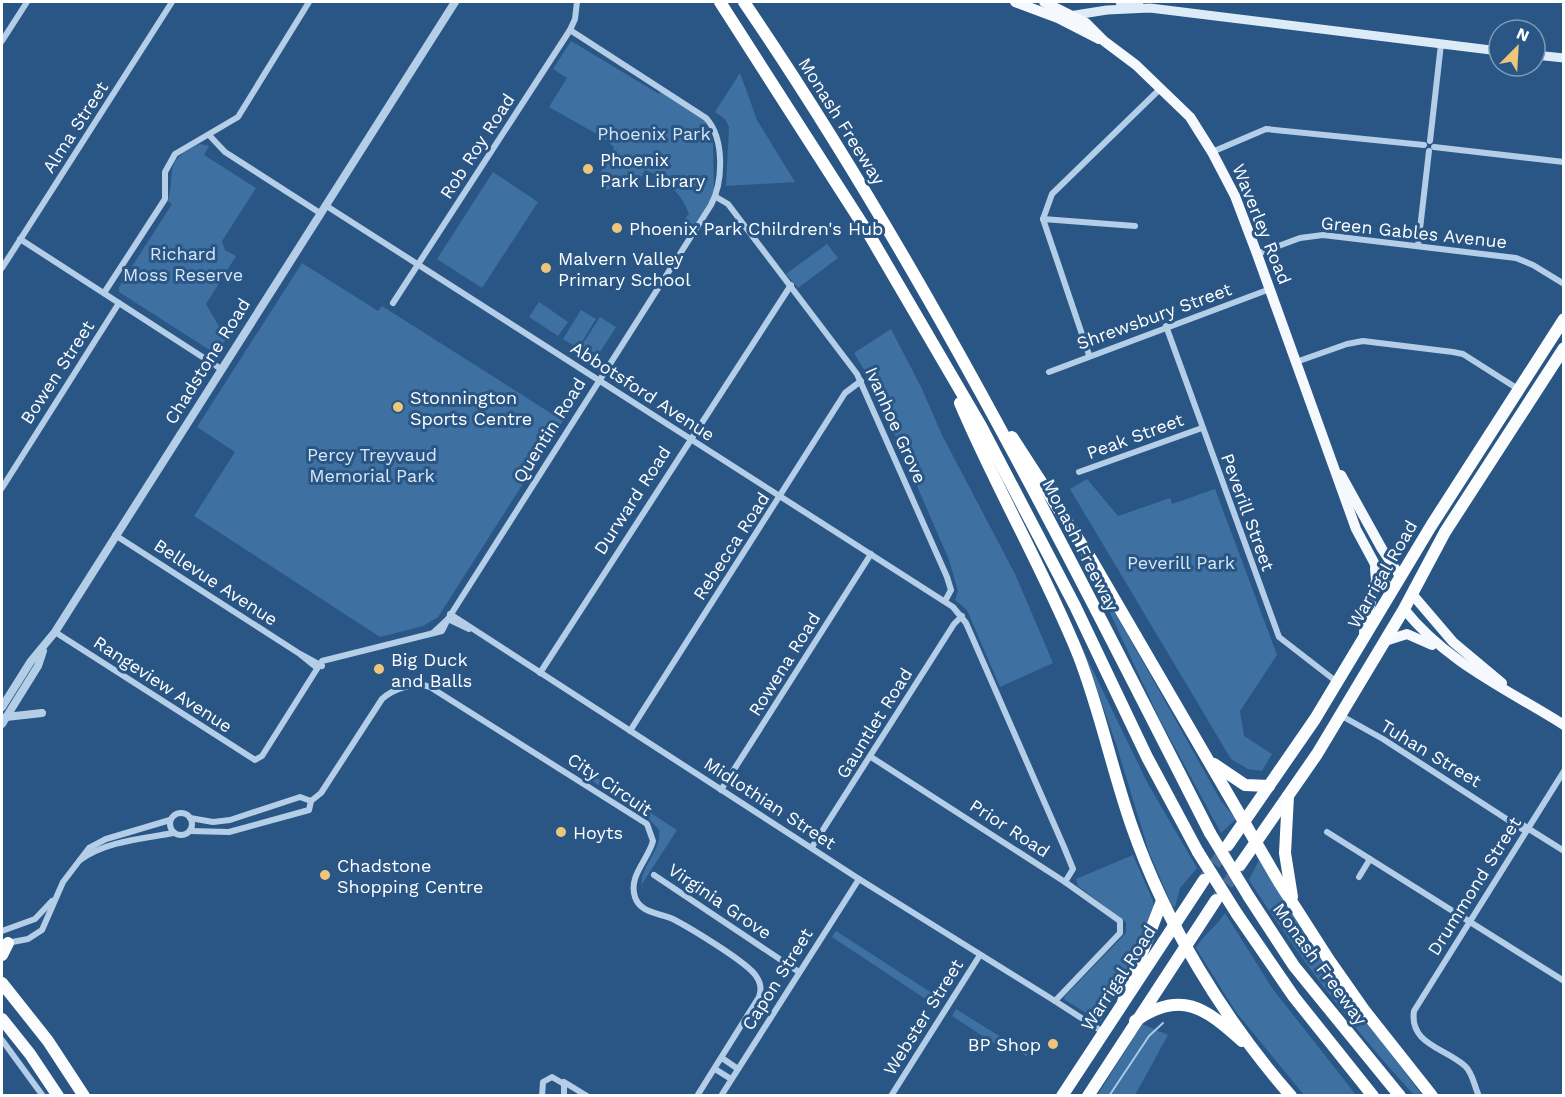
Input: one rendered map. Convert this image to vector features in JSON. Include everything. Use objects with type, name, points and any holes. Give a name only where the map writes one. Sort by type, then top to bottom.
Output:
[{"type":"highway","name":"Monash Freeway","points":[[720,2],[825,163],[981,426],[1046,549],[1147,758],[1198,852],[1294,998],[1373,1095]]},
{"type":"highway","name":"Monash Freeway","points":[[744,2],[842,153],[992,410],[1210,833],[1294,966],[1400,1095]]},
{"type":"highway","name":"Warrigal Road","points":[[1228,845],[1337,682],[1400,576],[1520,391],[1563,319]]},
{"type":"highway","name":"Warrigal Road","points":[[1240,865],[1340,715],[1404,609],[1445,532],[1563,348]]},
{"type":"highway","points":[[941,358],[966,418],[1062,616],[1103,725],[1132,827],[1162,901],[1186,945],[1254,1052]]},
{"type":"highway","points":[[992,410],[1028,459],[1063,514],[1257,842],[1346,985],[1432,1095]]},
{"type":"highway","name":"Waverley Road","points":[[1400,576],[1412,594]]},
{"type":"highway","name":"Waverley Road","points":[[1391,594],[1404,609]]},
{"type":"highway","points":[[1208,760],[1245,785],[1269,786]]},
{"type":"highway","points":[[1259,800],[1270,806],[1284,801],[1285,853],[1292,898]]},
{"type":"highway","name":"Warrigal Road","points":[[1062,1095],[1204,880]]},
{"type":"highway","points":[[1088,1095],[1216,900]]},
{"type":"highway","points":[[1123,1002],[1162,901]]},
{"type":"highway","points":[[2,955],[5,944]]},
{"type":"highway","points":[[2,983],[48,1041],[84,1095]]},
{"type":"highway","points":[[1135,1021],[1164,1006],[1191,1005],[1215,1017],[1254,1052],[1291,1095]]},
{"type":"highway","points":[[2,1019],[58,1095]]},
{"type":"main road","name":"Waverley Road","points":[[1015,2],[1058,18],[1104,41]]},
{"type":"main road","name":"Waverley Road","points":[[1044,2],[1074,15],[1090,26],[1104,41],[1161,88],[1190,117],[1212,152],[1235,196],[1356,529],[1391,594]]},
{"type":"main road","points":[[1120,2],[1150,8],[1487,50]]},
{"type":"main road","points":[[1058,18],[1107,10],[1150,8]]},
{"type":"main road","points":[[1547,56],[1563,58]]},
{"type":"main road","name":"Waverley Road","points":[[1330,457],[1400,576]]},
{"type":"main road","points":[[1358,649],[1370,611],[1376,580],[1375,567]]},
{"type":"main road","name":"Waverley Road","points":[[1412,594],[1453,642],[1516,695]]},
{"type":"main road","name":"Waverley Road","points":[[1404,609],[1448,654],[1485,680],[1516,695],[1563,725]]},
{"type":"main road","points":[[1385,640],[1407,633],[1448,654]]},
{"type":"street","points":[[2,41],[27,2]]},
{"type":"street","name":"Alma Street","points":[[2,268],[172,2]]},
{"type":"street","points":[[104,293],[165,199],[165,172],[175,154],[238,117],[309,2]]},
{"type":"street","name":"Chadstone Road","points":[[2,707],[31,661],[55,632],[455,2]]},
{"type":"street","name":"Rob Roy Road","points":[[393,303],[570,30],[577,2]]},
{"type":"street","points":[[570,30],[702,115],[710,123],[718,142],[716,197]]},
{"type":"street","points":[[1418,246],[1441,44]]},
{"type":"street","points":[[1089,355],[1043,219],[1052,194],[1161,88]]},
{"type":"street","points":[[1212,152],[1266,129],[1284,129],[1563,162]]},
{"type":"street","name":"Abbotsford Avenue","points":[[208,135],[225,152],[418,264],[945,601]]},
{"type":"street","name":"Ivanhoe Grove","points":[[716,197],[728,204],[861,381],[947,577],[951,590],[945,601]]},
{"type":"street","name":"Quentin Road","points":[[320,666],[329,658],[334,659],[384,644],[433,633],[449,616],[716,197]]},
{"type":"street","points":[[1043,219],[1135,226]]},
{"type":"street","name":"Green Gables Avenue","points":[[1257,254],[1300,238],[1323,235],[1524,261],[1563,284]]},
{"type":"street","points":[[20,239],[221,369]]},
{"type":"street","name":"Durward Road","points":[[540,673],[791,285]]},
{"type":"street","name":"Shrewsbury Street","points":[[1050,372],[1089,355],[1270,289]]},
{"type":"street","name":"Bowen Street","points":[[2,488],[119,303]]},
{"type":"street","name":"Peverill Street","points":[[1166,326],[1280,637],[1337,682]]},
{"type":"street","points":[[1296,362],[1363,341],[1453,352],[1463,354],[1520,391]]},
{"type":"street","name":"Rebecca Road","points":[[630,731],[846,393],[861,381]]},
{"type":"street","name":"Peak Street","points":[[1079,472],[1202,428]]},
{"type":"street","name":"Bellevue Avenue","points":[[116,535],[320,666]]},
{"type":"street","name":"Rowena Road","points":[[721,790],[871,554]]},
{"type":"street","points":[[945,601],[962,616],[1064,847],[1073,869],[1065,882]]},
{"type":"street","name":"Midlothian Street","points":[[449,616],[859,879],[1103,1032]]},
{"type":"street","name":"Gauntlet Road","points":[[812,847],[954,624],[962,616]]},
{"type":"street","name":"Rangeview Avenue","points":[[55,632],[255,760],[262,756],[320,666]]},
{"type":"street","name":"Chadstone Road","points":[[4,720],[38,666],[44,648]]},
{"type":"street","name":"City Circuit","points":[[190,831],[236,831],[309,810],[311,801],[321,793],[382,699],[390,693],[419,684],[436,690],[527,750],[574,776],[649,827],[652,843],[637,874],[634,886],[634,895],[639,904],[646,910],[680,923],[746,966],[757,977],[761,988],[759,997],[697,1095]]},
{"type":"street","points":[[4,720],[42,713]]},
{"type":"street","name":"Tuhan Street","points":[[1340,715],[1522,829],[1527,829],[1563,852]]},
{"type":"street","name":"Prior Road","points":[[871,757],[1065,882],[1120,921],[1120,933],[1055,1001]]},
{"type":"street","name":"Drummond Street","points":[[1479,1095],[1466,1066],[1420,1037],[1413,1017],[1418,1001],[1470,922],[1563,771]]},
{"type":"street","points":[[5,944],[39,933],[72,866],[85,850],[99,842],[170,820],[178,813],[190,818],[224,822],[300,797],[311,801]]},
{"type":"street","points":[[72,866],[90,853],[110,846],[152,835],[173,833],[183,836],[190,831],[190,818]]},
{"type":"street","points":[[170,820],[173,833]]},
{"type":"street","points":[[1327,832],[1563,981]]},
{"type":"street","points":[[1359,877],[1370,859]]},
{"type":"street","name":"Virginia Grove","points":[[654,875],[799,972]]},
{"type":"street","name":"Capon Street","points":[[721,1095],[859,879]]},
{"type":"street","points":[[2,931],[35,919],[53,901]]},
{"type":"street","name":"Webster Street","points":[[891,1095],[980,955]]},
{"type":"street","points":[[2,1040],[43,1095]]},
{"type":"street","points":[[722,1058],[738,1069]]},
{"type":"street","points":[[715,1069],[731,1079]]},
{"type":"street","points":[[542,1095],[541,1087],[546,1079],[552,1077],[587,1095]]},
{"type":"street","points":[[561,1080],[565,1087],[564,1095]]},
{"type":"green space","name":"Phoenix Park","points":[[571,41],[659,94],[661,91],[704,118],[713,144],[714,196],[694,229],[684,220],[689,214],[682,200],[659,177],[645,170],[636,189],[620,187],[604,190],[599,174],[608,163],[614,147],[602,137],[549,107],[567,78],[553,69]]},
{"type":"green space","points":[[740,73],[757,120],[795,182],[726,186],[729,127],[725,119],[715,112]]},
{"type":"green space","name":"Richard Moss Reserve","points":[[200,144],[209,146],[204,155],[256,188],[222,241],[225,250],[236,256],[206,304],[226,339],[216,354],[119,292],[119,287],[172,204],[168,201],[175,162],[188,150]]},
{"type":"green space","points":[[493,172],[538,202],[482,288],[437,259]]},
{"type":"green space","points":[[827,244],[838,258],[798,288],[786,274]]},
{"type":"green space","name":"Percy Treyvaud Memorial Park","points":[[302,263],[378,311],[382,306],[563,421],[438,617],[423,626],[380,637],[194,516],[235,452],[197,427]]},
{"type":"green space","points":[[539,302],[568,322],[558,336],[529,317]]},
{"type":"green space","points":[[581,310],[596,319],[578,348],[563,339]]},
{"type":"green space","points":[[600,317],[616,327],[598,355],[582,345]]},
{"type":"green space","points":[[891,329],[922,389],[942,435],[1015,574],[1053,663],[1000,687],[967,610],[955,600],[958,591],[949,560],[874,386],[854,353]]},
{"type":"green space","name":"Peverill Park","points":[[1087,479],[1118,516],[1170,498],[1172,504],[1215,489],[1277,655],[1240,711],[1244,736],[1272,754],[1262,771],[1248,769],[1231,759],[1070,489]]},
{"type":"green space","points":[[1103,598],[1107,598],[1221,801],[1236,819],[1221,833],[1159,718]]},
{"type":"green space","points":[[1084,652],[1148,784],[1197,868],[1180,888],[1175,907],[1172,906],[1149,852],[1116,744]]},
{"type":"green space","points":[[590,761],[593,763],[588,772],[677,830],[642,884],[643,876],[659,838],[659,830],[647,817],[582,774]]},
{"type":"green space","points":[[1133,855],[1153,901],[1154,910],[1101,1022],[1065,1000],[1064,997],[1126,933],[1126,922],[1078,886],[1076,879]]},
{"type":"green space","points":[[1259,860],[1334,979],[1422,1095],[1414,1095],[1369,1044],[1287,936],[1249,880]]},
{"type":"green space","points":[[1225,913],[1272,988],[1356,1095],[1304,1095],[1236,1012],[1196,948]]},
{"type":"green space","points":[[836,931],[941,999],[936,1006],[832,937]]},
{"type":"green space","points":[[956,1009],[1028,1054],[1026,1056],[1008,1044],[1004,1050],[952,1016]]},
{"type":"green space","points":[[1142,1024],[1168,1035],[1135,1095],[1097,1096]]},
{"type":"waterway","points":[[1109,1096],[1149,1036],[1163,1023]]},
{"type":"tunnel","points":[[1204,879],[1227,847]]},
{"type":"tunnel","points":[[1217,899],[1240,866]]},
{"type":"place","name":"Phoenix Park Library","points":[[588,169]]},
{"type":"place","name":"Phoenix Park Chilrdren's Hub","points":[[617,228]]},
{"type":"place","name":"Malvern Valley Primary School","points":[[546,268]]},
{"type":"place","name":"Stonnington Sports Centre","points":[[398,407]]},
{"type":"place","name":"Big Duck and Balls","points":[[379,669]]},
{"type":"place","name":"Hoyts","points":[[561,832]]},
{"type":"place","name":"Chadstone Shopping Centre","points":[[325,875]]},
{"type":"place","name":"BP Shop","points":[[1053,1044]]}]
